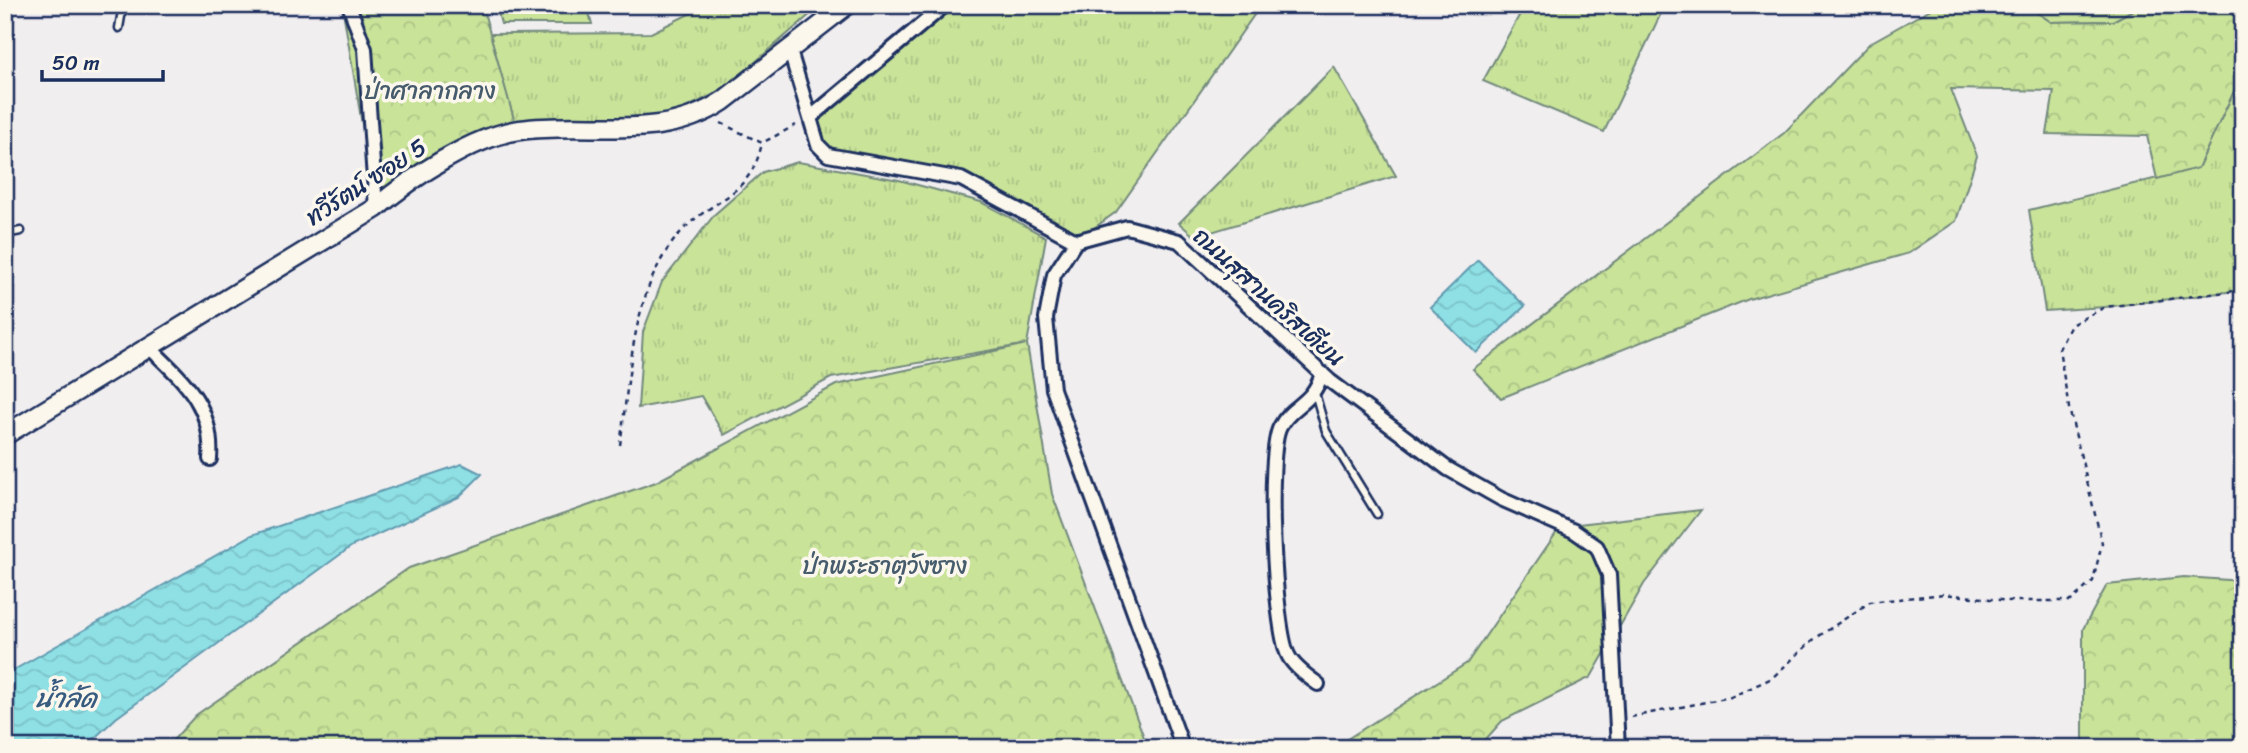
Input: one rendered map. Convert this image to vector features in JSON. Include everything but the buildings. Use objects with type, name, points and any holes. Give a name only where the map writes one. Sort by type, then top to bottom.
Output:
[{"type":"street","points":[[349,5],[365,49],[376,208]]},
{"type":"street","name":"ทวีรัตน์ ซอย 5","points":[[5,435],[376,208],[410,178],[484,142],[517,130],[560,126],[665,125],[704,114],[790,51],[846,5]]},
{"type":"street","points":[[811,117],[945,5]]},
{"type":"street","points":[[790,51],[818,145],[828,155],[961,179],[1076,241],[1054,275],[1046,318],[1053,389],[1183,748]]},
{"type":"street","name":"ถนนสุสานคริสเตียน","points":[[1076,241],[1127,227],[1179,241],[1322,373],[1448,469],[1501,499],[1574,531],[1597,547],[1609,575],[1618,748]]},
{"type":"street","points":[[149,347],[185,379],[193,392],[211,443],[210,459]]},
{"type":"street","points":[[1318,684],[1288,656],[1283,637],[1273,537],[1272,489],[1274,444],[1281,425],[1315,393],[1322,373]]},
{"type":"lane","points":[[119,28],[123,5]]},
{"type":"lane","points":[[5,234],[21,231]]},
{"type":"lane","points":[[1315,393],[1326,431],[1377,514]]},
{"type":"path","points":[[704,114],[762,143]]},
{"type":"path","points":[[620,445],[638,330],[651,278],[675,239],[697,216],[741,187],[757,164],[762,143],[811,117]]},
{"type":"path","points":[[1615,720],[1731,697],[1772,678],[1813,640],[1870,602],[1944,594],[2010,601],[2071,601],[2093,581],[2102,543],[2069,408],[2059,349],[2071,325],[2105,307],[2243,289]]},
{"type":"green space","name":"ป่าศาลากลาง","points":[[342,5],[482,5],[517,130],[376,208]]},
{"type":"green space","points":[[496,5],[587,5],[592,24],[501,24]]},
{"type":"green space","points":[[707,5],[821,5],[723,90],[667,117],[514,121],[490,34],[651,33]]},
{"type":"green space","points":[[954,5],[1261,5],[1116,212],[1076,241],[961,179],[828,155],[811,117]]},
{"type":"green space","points":[[1525,5],[1665,5],[1604,132],[1483,81]]},
{"type":"green space","points":[[1938,5],[2026,5],[2051,22],[2113,21],[2142,5],[2226,5],[2243,14],[2243,72],[2198,168],[2157,179],[2147,136],[2047,134],[2054,91],[1951,89],[1977,156],[1956,221],[1909,253],[1749,299],[1501,398],[1473,369],[1784,133],[1870,43]]},
{"type":"green space","points":[[2026,5],[2142,5],[2113,21],[2051,22]]},
{"type":"green space","points":[[1334,67],[1396,176],[1195,237],[1179,223]]},
{"type":"green space","points":[[2243,72],[2243,290],[2105,307],[2045,311],[2029,210],[2198,168]]},
{"type":"green space","points":[[798,162],[899,180],[981,202],[1046,237],[1027,344],[831,378],[724,435],[701,396],[638,408],[643,332],[662,282],[715,214],[763,172]]},
{"type":"green space","name":"ป่าพระธาตุวังซาง","points":[[1027,344],[1052,494],[1148,748],[166,748],[196,715],[409,568],[656,482],[836,385]]},
{"type":"green space","points":[[1701,510],[1644,584],[1591,677],[1502,721],[1478,748],[1333,748],[1467,663],[1561,526]]},
{"type":"green space","points":[[2184,577],[2243,581],[2243,748],[2083,748],[2083,629],[2107,585]]},
{"type":"water","points":[[1478,260],[1525,306],[1476,353],[1430,307]]},
{"type":"water","name":"น้ำลัด","points":[[462,464],[482,474],[459,497],[352,546],[116,718],[84,748],[5,748],[5,675],[252,535]]}]
